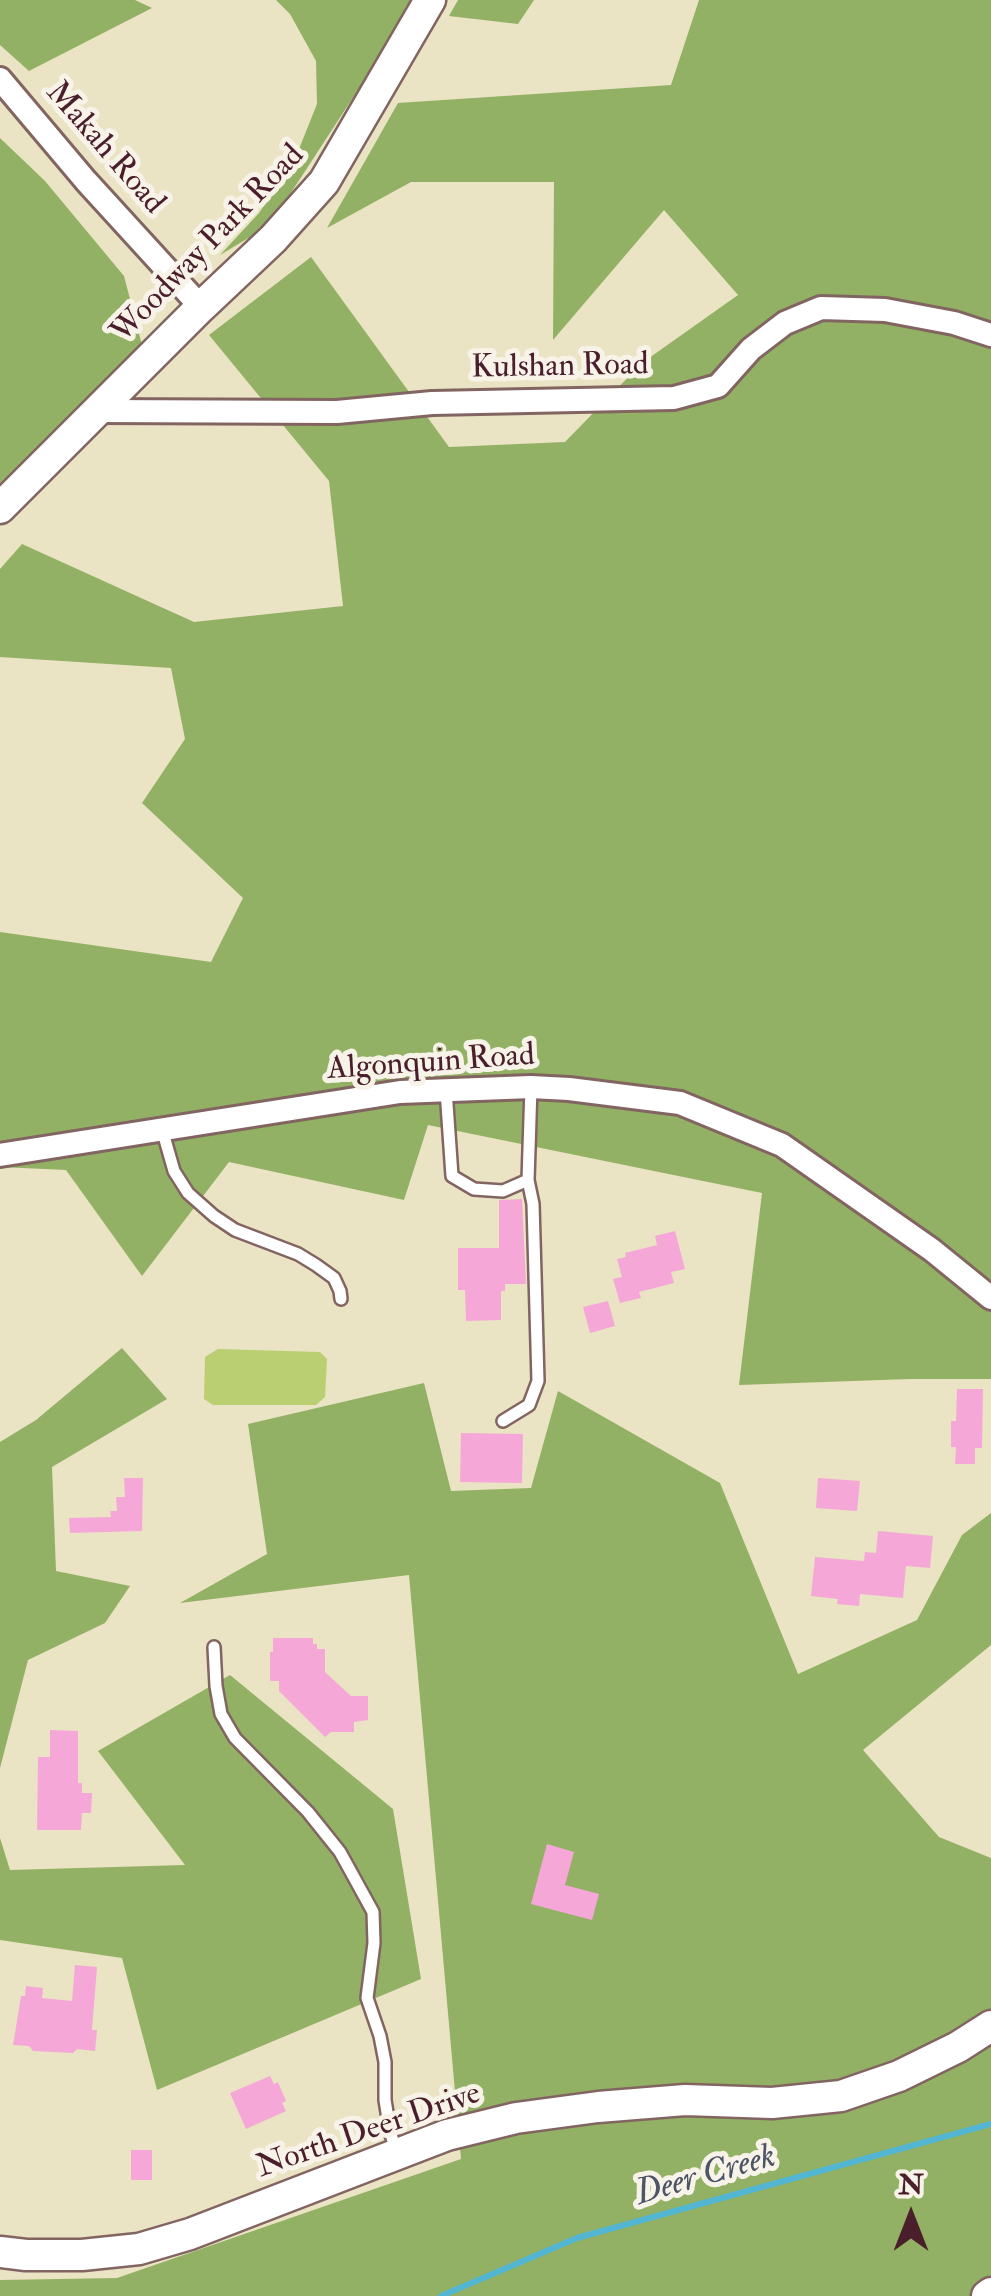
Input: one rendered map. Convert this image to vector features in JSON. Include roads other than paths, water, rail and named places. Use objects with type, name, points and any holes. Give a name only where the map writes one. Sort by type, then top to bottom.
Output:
[{"type":"street","name":"Woodway Park Road","points":[[0,508],[273,238],[324,182],[430,0]]},
{"type":"street","name":"Makah Road","points":[[0,78],[201,307]]},
{"type":"street","name":"Kulshan Road","points":[[98,411],[337,412],[432,403],[674,398],[718,386],[751,349],[785,324],[821,308],[885,310],[991,335]]},
{"type":"street","name":"Algonquin Road","points":[[0,1155],[400,1092],[569,1088],[680,1103],[782,1145],[932,1250],[991,1298]]},
{"type":"street","name":"North Deer Drive","points":[[0,2252],[26,2256],[82,2255],[139,2249],[190,2234],[447,2136],[516,2118],[684,2100],[772,2103],[841,2096],[899,2076],[991,2026]]},
{"type":"lane","points":[[503,1421],[529,1404],[538,1380],[533,1204],[528,1180],[531,1087]]},
{"type":"lane","points":[[446,1090],[452,1176],[474,1190],[502,1191],[528,1180]]},
{"type":"lane","points":[[162,1128],[174,1172],[188,1193],[236,1230],[316,1265],[334,1278],[341,1299]]},
{"type":"lane","points":[[214,1647],[221,1714],[235,1738],[308,1812],[340,1852],[373,1912],[374,1943],[367,1998],[385,2062],[385,2100],[397,2155]]},
{"type":"waterway","name":"Deer Creek","points":[[441,2296],[577,2238],[991,2124]]}]
